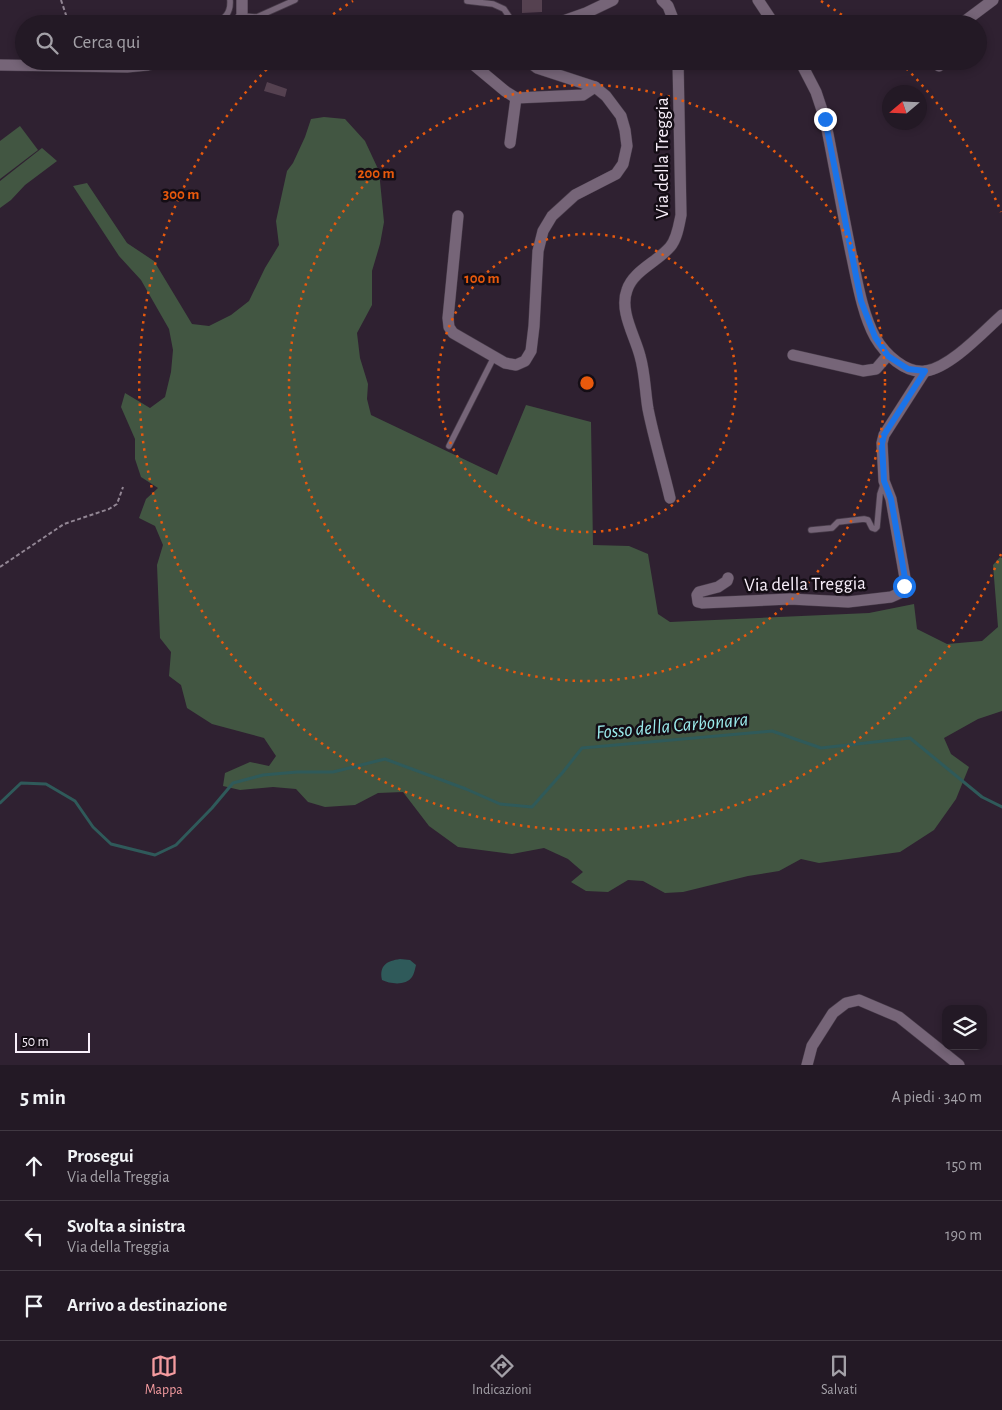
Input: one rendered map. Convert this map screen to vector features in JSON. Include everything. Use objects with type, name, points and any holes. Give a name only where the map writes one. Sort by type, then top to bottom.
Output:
[{"type":"street","points":[[239,15],[242,0]]},
{"type":"street","points":[[580,15],[613,0]]},
{"type":"street","points":[[662,0],[668,6],[672,15]]},
{"type":"street","points":[[758,0],[768,15]]},
{"type":"street","points":[[972,15],[993,0]]},
{"type":"street","points":[[0,65],[15,65]]},
{"type":"street","points":[[480,70],[516,98],[584,95],[595,87]]},
{"type":"street","name":"Via della Treggia","points":[[458,216],[448,318],[449,327],[453,333],[494,357],[505,363],[516,365],[525,361],[531,351],[538,251],[542,231],[552,216],[575,196],[616,174],[623,164],[627,146],[621,116],[606,96],[595,87],[544,70]]},
{"type":"street","name":"Via della Treggia","points":[[670,498],[648,408],[640,356],[626,311],[625,298],[627,289],[638,273],[670,246],[680,222],[678,70]]},
{"type":"street","points":[[805,70],[816,92],[825,119],[861,301],[875,337],[888,356],[908,369],[925,371],[941,366],[966,348],[1002,315]]},
{"type":"street","points":[[510,143],[516,98]]},
{"type":"street","points":[[793,355],[863,372],[876,369],[888,356]]},
{"type":"street","name":"Via della Treggia","points":[[728,578],[727,581],[718,587],[699,592],[698,602],[790,599],[848,602],[892,597],[900,593],[904,586],[905,578],[891,499],[884,481],[882,444],[884,435],[925,371]]},
{"type":"street","points":[[806,1065],[812,1046],[833,1013],[846,1003],[859,1000],[899,1017],[959,1065]]},
{"type":"lane","points":[[227,15],[229,13],[230,0]]},
{"type":"lane","points":[[262,15],[296,0]]},
{"type":"lane","points":[[467,1],[492,2],[504,9],[508,15]]},
{"type":"lane","points":[[449,446],[494,357]]},
{"type":"lane","points":[[811,530],[832,528],[838,522],[864,518],[875,529],[877,527],[880,494],[884,481]]},
{"type":"path","points":[[61,0],[66,15]]},
{"type":"path","points":[[0,567],[64,524],[110,509],[117,504],[123,487]]},
{"type":"shaded area","points":[[324,117],[345,119],[365,141],[379,171],[384,222],[372,271],[372,305],[357,333],[360,358],[368,384],[367,399],[371,415],[497,475],[526,405],[591,422],[593,545],[629,546],[648,554],[658,614],[670,622],[869,613],[914,604],[917,629],[947,644],[982,641],[998,627],[993,565],[1000,557],[1002,558],[1002,711],[978,719],[944,738],[951,754],[969,767],[956,799],[934,830],[900,852],[819,863],[801,859],[779,871],[748,876],[683,892],[665,893],[643,881],[628,880],[608,892],[586,891],[571,882],[583,872],[568,859],[544,848],[512,854],[458,847],[429,826],[403,792],[378,793],[355,805],[325,807],[308,802],[296,789],[273,787],[240,790],[223,786],[225,773],[250,762],[269,766],[276,756],[264,738],[212,724],[187,708],[181,685],[169,676],[171,652],[160,638],[157,565],[163,545],[155,526],[139,518],[146,499],[158,488],[141,477],[135,459],[135,439],[121,407],[125,393],[150,408],[165,397],[171,372],[173,350],[169,329],[141,280],[119,256],[73,186],[87,183],[127,243],[154,261],[192,324],[209,326],[231,315],[249,301],[279,245],[276,221],[287,171],[293,163],[305,137],[311,119]]},
{"type":"shaded area","points":[[20,126],[38,150],[0,179],[0,141]]},
{"type":"shaded area","points":[[42,148],[57,161],[25,185],[11,200],[0,208],[0,181]]},
{"type":"shaded area","points":[[400,959],[410,960],[416,965],[412,977],[402,983],[382,980],[383,967],[391,961]]},
{"type":"building","points":[[522,0],[542,0],[542,12],[522,13]]},
{"type":"building","points":[[267,82],[287,89],[285,97],[264,91]]},
{"type":"waterway","name":"Fosso della Carbonara","points":[[0,803],[21,783],[46,784],[75,801],[93,827],[111,844],[155,855],[176,845],[233,783],[263,775],[297,772],[333,772],[385,759],[466,789],[500,804],[532,807],[582,748],[772,731],[821,748],[910,738],[982,797],[1002,807]]},
{"type":"route","points":[[825,119],[861,301],[875,337],[888,356],[908,369],[925,371],[884,435],[882,444],[884,481],[891,499],[905,578],[904,586]]}]
